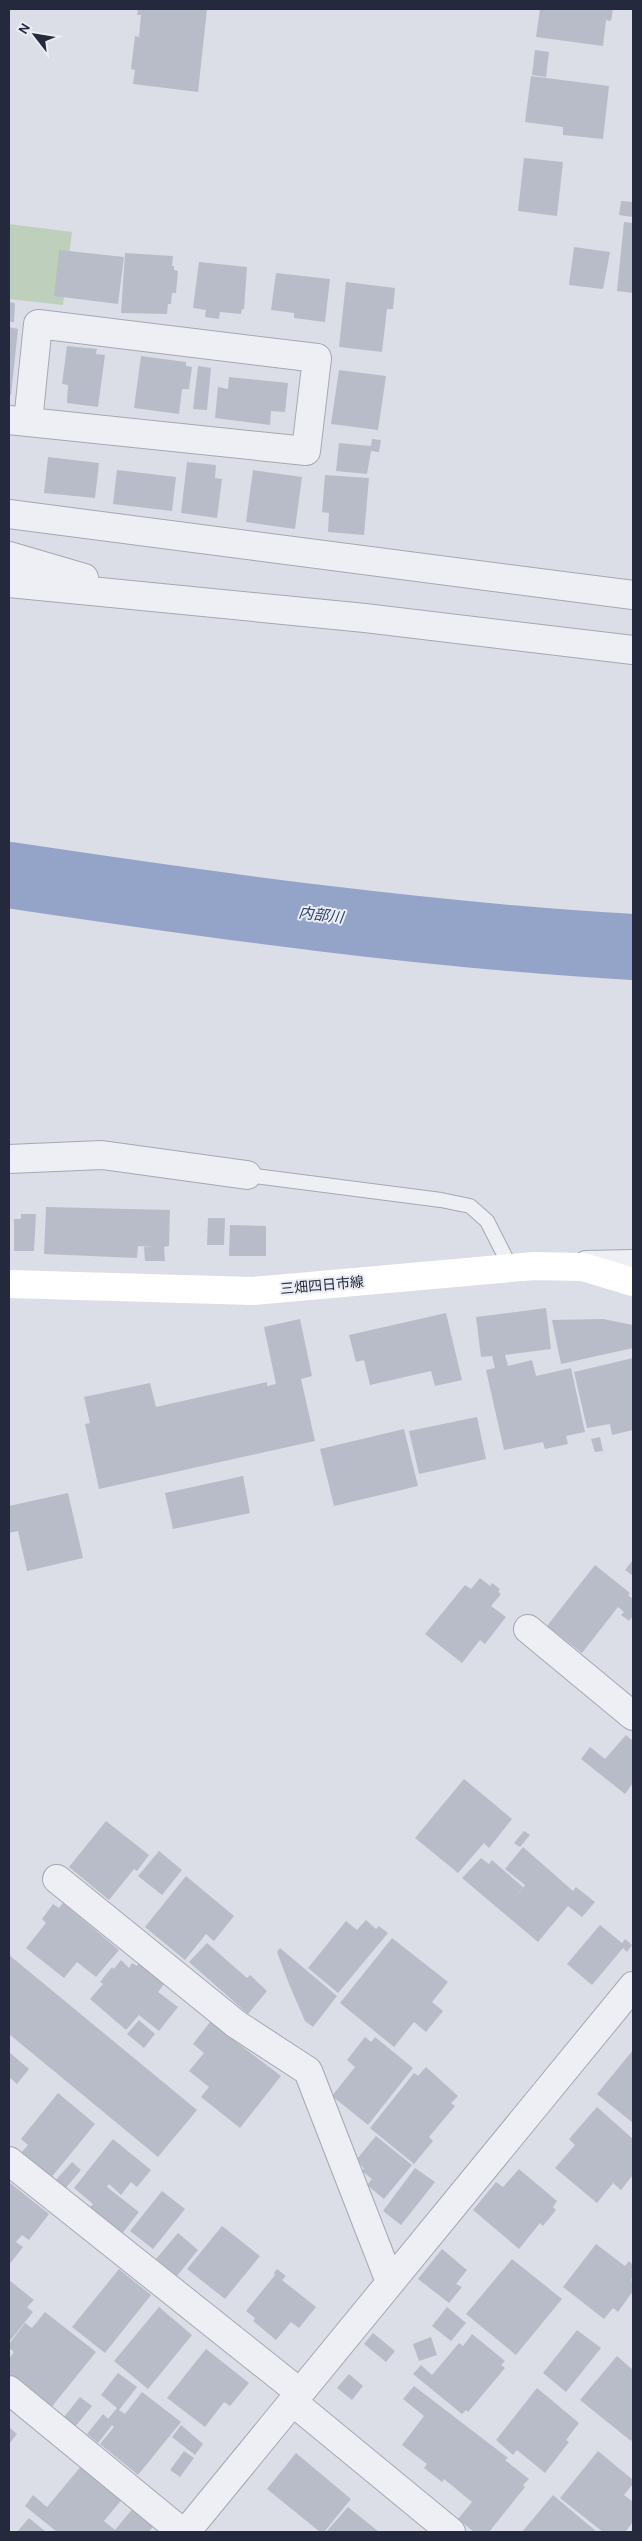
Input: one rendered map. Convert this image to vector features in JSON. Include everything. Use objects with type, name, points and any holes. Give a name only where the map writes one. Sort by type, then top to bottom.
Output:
[{"type":"main road","name":"三畑四日市線","points":[[9,1284],[253,1291],[522,1267],[583,1267],[633,1282]]},
{"type":"street","points":[[38,324],[317,358],[306,451],[18,421],[38,324]]},
{"type":"street","points":[[9,514],[633,595]]},
{"type":"street","points":[[9,556],[153,599]]},
{"type":"street","points":[[9,583],[153,599],[365,618],[633,650]]},
{"type":"street","points":[[9,1159],[102,1155],[247,1174]]},
{"type":"street","points":[[522,1267],[633,1264]]},
{"type":"street","points":[[528,1630],[633,1716]]},
{"type":"street","points":[[57,1879],[236,2024],[308,2071],[390,2282]]},
{"type":"street","points":[[9,2390],[184,2532],[633,1986]]},
{"type":"street","points":[[9,2161],[296,2397],[450,2532]]},
{"type":"lane","points":[[247,1174],[441,1200],[470,1206],[486,1221],[522,1267]]},
{"type":"green space","points":[[9,224],[72,232],[63,305],[9,299]]},
{"type":"building","points":[[138,9],[207,9],[198,92],[133,84],[135,70],[131,69],[135,36],[139,37],[141,15],[137,15]]},
{"type":"building","points":[[540,9],[613,9],[611,21],[606,20],[603,46],[536,37]]},
{"type":"building","points":[[535,50],[549,52],[546,77],[532,75]]},
{"type":"building","points":[[531,76],[609,86],[603,139],[563,135],[563,127],[525,122]]},
{"type":"building","points":[[524,158],[563,162],[557,216],[518,211]]},
{"type":"building","points":[[621,201],[633,202],[633,217],[619,215]]},
{"type":"building","points":[[624,222],[633,223],[633,293],[617,291]]},
{"type":"building","points":[[574,247],[610,252],[603,289],[569,285]]},
{"type":"building","points":[[59,250],[124,257],[118,304],[54,296]]},
{"type":"building","points":[[125,253],[173,256],[172,266],[174,266],[174,270],[178,271],[176,293],[172,293],[171,304],[168,304],[167,314],[121,313]]},
{"type":"building","points":[[199,262],[247,267],[244,309],[242,309],[241,314],[220,312],[219,319],[205,317],[206,310],[193,308]]},
{"type":"building","points":[[276,273],[330,279],[325,322],[294,318],[294,313],[271,310]]},
{"type":"building","points":[[346,282],[395,288],[393,309],[387,309],[382,352],[339,347]]},
{"type":"building","points":[[9,302],[15,303],[14,322],[9,322]]},
{"type":"building","points":[[9,327],[18,329],[11,395],[9,395]]},
{"type":"building","points":[[67,346],[97,349],[96,354],[105,355],[98,407],[67,403],[68,385],[62,384]]},
{"type":"building","points":[[141,356],[186,362],[186,366],[192,367],[189,389],[182,389],[179,414],[134,408]]},
{"type":"building","points":[[198,366],[211,368],[207,410],[193,409]]},
{"type":"building","points":[[339,370],[386,376],[378,430],[331,424]]},
{"type":"building","points":[[229,377],[288,383],[285,412],[271,411],[270,425],[215,418],[218,387],[228,389]]},
{"type":"building","points":[[372,439],[381,440],[379,452],[371,451],[367,474],[336,471],[339,443],[371,446]]},
{"type":"building","points":[[48,457],[99,463],[95,498],[44,493]]},
{"type":"building","points":[[187,462],[216,465],[215,478],[222,479],[217,518],[181,513]]},
{"type":"building","points":[[117,470],[176,477],[172,511],[113,504]]},
{"type":"building","points":[[253,470],[302,477],[295,529],[246,522]]},
{"type":"building","points":[[325,475],[369,478],[364,535],[328,532],[329,513],[322,512]]},
{"type":"building","points":[[46,1207],[170,1210],[169,1246],[164,1247],[165,1261],[145,1261],[144,1247],[154,1247],[138,1246],[137,1258],[44,1254]]},
{"type":"building","points":[[21,1214],[36,1214],[34,1251],[14,1251],[14,1219],[21,1219]]},
{"type":"building","points":[[208,1218],[225,1218],[224,1245],[207,1245]]},
{"type":"building","points":[[230,1225],[266,1226],[266,1256],[229,1256]]},
{"type":"building","points":[[546,1308],[551,1349],[505,1355],[508,1366],[532,1360],[536,1376],[571,1368],[585,1432],[566,1436],[568,1444],[545,1449],[543,1442],[504,1450],[486,1370],[495,1368],[492,1356],[481,1357],[476,1317]]},
{"type":"building","points":[[446,1313],[462,1380],[435,1386],[431,1371],[370,1385],[364,1360],[356,1362],[349,1335]]},
{"type":"building","points":[[300,1319],[312,1376],[301,1379],[315,1441],[99,1489],[85,1424],[90,1423],[84,1397],[150,1383],[156,1407],[267,1382],[267,1386],[276,1384],[264,1327]]},
{"type":"building","points":[[603,1319],[633,1325],[633,1348],[561,1364],[552,1320]]},
{"type":"building","points":[[633,1358],[633,1430],[612,1435],[610,1424],[587,1428],[574,1372]]},
{"type":"building","points":[[477,1417],[486,1459],[419,1474],[409,1431]]},
{"type":"building","points":[[404,1429],[418,1486],[334,1506],[320,1449]]},
{"type":"building","points":[[600,1437],[603,1451],[595,1452],[591,1439]]},
{"type":"building","points":[[243,1476],[250,1513],[173,1529],[165,1493]]},
{"type":"building","points":[[68,1493],[83,1558],[27,1571],[18,1531],[9,1533],[9,1506]]},
{"type":"building","points":[[633,1560],[633,1576],[625,1570]]},
{"type":"building","points":[[595,1565],[630,1593],[628,1595],[633,1599],[633,1616],[629,1621],[621,1615],[624,1612],[618,1607],[582,1653],[547,1626]]},
{"type":"building","points":[[480,1578],[490,1586],[492,1583],[500,1589],[498,1592],[501,1594],[491,1606],[506,1617],[485,1644],[480,1640],[462,1663],[425,1634],[465,1585],[471,1589]]},
{"type":"building","points":[[626,1735],[633,1741],[633,1783],[625,1794],[581,1759],[590,1747],[605,1759]]},
{"type":"building","points":[[464,1779],[512,1819],[489,1848],[484,1843],[458,1873],[415,1838]]},
{"type":"building","points":[[106,1821],[149,1855],[137,1871],[134,1869],[109,1900],[69,1867]]},
{"type":"building","points":[[524,1831],[530,1835],[520,1847],[514,1843]]},
{"type":"building","points":[[523,1847],[573,1891],[576,1887],[595,1902],[582,1917],[568,1906],[538,1942],[462,1878],[481,1858],[489,1864],[492,1860],[523,1887],[513,1900],[525,1885],[505,1869]]},
{"type":"building","points":[[159,1851],[182,1870],[162,1895],[138,1876]]},
{"type":"building","points":[[186,1876],[234,1916],[214,1941],[206,1934],[185,1960],[145,1927]]},
{"type":"building","points":[[63,1903],[119,1950],[96,1977],[77,1962],[64,1978],[26,1948],[46,1923],[42,1919],[53,1904],[59,1908]]},
{"type":"building","points":[[366,1920],[376,1929],[379,1926],[388,1933],[338,1993],[308,1968],[346,1921],[357,1930]]},
{"type":"building","points":[[600,1925],[622,1943],[625,1939],[632,1945],[627,1952],[623,1948],[592,1985],[567,1964]]},
{"type":"building","points":[[392,1938],[448,1982],[432,2002],[443,2011],[426,2032],[414,2022],[394,2047],[340,2003]]},
{"type":"building","points":[[207,1943],[247,1978],[250,1975],[267,1991],[248,2014],[189,1962]]},
{"type":"building","points":[[280,1948],[337,1996],[313,2027],[305,2021],[289,1984],[277,1952]]},
{"type":"building","points":[[9,1955],[197,2110],[158,2157],[9,2034]]},
{"type":"building","points":[[121,1960],[129,1968],[132,1963],[137,1966],[140,1961],[165,1983],[158,1992],[178,2007],[159,2031],[139,2015],[126,2030],[90,1999],[103,1984],[100,1982],[112,1967],[114,1969]]},
{"type":"building","points":[[139,2020],[155,2034],[144,2048],[127,2034]]},
{"type":"building","points":[[210,2022],[281,2076],[240,2128],[201,2097],[209,2087],[189,2071],[204,2053],[193,2044]]},
{"type":"building","points":[[365,2037],[371,2042],[375,2037],[413,2068],[368,2125],[332,2096],[355,2067],[347,2060]]},
{"type":"building","points":[[633,2050],[633,2123],[597,2094]]},
{"type":"building","points":[[9,2052],[29,2069],[17,2084],[9,2077]]},
{"type":"building","points":[[426,2067],[458,2096],[451,2103],[455,2106],[429,2137],[433,2141],[414,2164],[370,2128],[414,2073],[418,2076]]},
{"type":"building","points":[[58,2093],[95,2124],[50,2179],[20,2154],[28,2145],[21,2139]]},
{"type":"building","points":[[597,2107],[633,2139],[633,2175],[621,2190],[613,2183],[597,2203],[555,2168],[575,2145],[569,2139]]},
{"type":"building","points":[[376,2136],[412,2165],[384,2199],[367,2185],[372,2179],[362,2171],[364,2169],[357,2159]]},
{"type":"building","points":[[113,2139],[151,2170],[137,2187],[131,2182],[121,2195],[109,2184],[107,2187],[139,2212],[121,2235],[89,2209],[93,2204],[74,2188]]},
{"type":"building","points":[[72,2162],[81,2170],[64,2190],[54,2182]]},
{"type":"building","points":[[415,2168],[435,2182],[401,2225],[383,2211]]},
{"type":"building","points":[[519,2169],[557,2201],[553,2207],[556,2210],[543,2226],[540,2223],[519,2249],[473,2210],[496,2182],[503,2187]]},
{"type":"building","points":[[9,2182],[49,2214],[29,2240],[22,2235],[16,2242],[23,2247],[9,2265]]},
{"type":"building","points":[[162,2191],[185,2209],[153,2249],[130,2231]]},
{"type":"building","points":[[222,2226],[260,2256],[225,2299],[187,2269]]},
{"type":"building","points":[[178,2233],[198,2250],[177,2276],[156,2259]]},
{"type":"building","points":[[596,2244],[625,2266],[629,2261],[633,2265],[633,2277],[631,2280],[633,2282],[633,2291],[618,2312],[613,2308],[604,2319],[563,2287]]},
{"type":"building","points":[[442,2249],[467,2270],[456,2284],[462,2287],[449,2303],[418,2279]]},
{"type":"building","points":[[512,2259],[562,2299],[516,2355],[466,2314]]},
{"type":"building","points":[[119,2269],[151,2295],[105,2353],[72,2327]]},
{"type":"building","points":[[277,2269],[286,2276],[282,2280],[316,2307],[299,2328],[291,2322],[276,2340],[253,2321],[255,2318],[246,2311],[275,2275],[274,2273]]},
{"type":"building","points":[[9,2280],[34,2300],[27,2307],[33,2312],[9,2342]]},
{"type":"building","points":[[159,2307],[192,2335],[148,2389],[114,2361]]},
{"type":"building","points":[[447,2307],[466,2323],[451,2341],[432,2326]]},
{"type":"building","points":[[45,2312],[96,2352],[50,2409],[9,2377],[9,2359],[14,2352],[9,2348],[9,2344],[25,2323],[32,2328]]},
{"type":"building","points":[[577,2330],[601,2348],[566,2392],[543,2373]]},
{"type":"building","points":[[373,2333],[395,2351],[386,2362],[364,2344]]},
{"type":"building","points":[[472,2334],[505,2361],[501,2365],[505,2368],[468,2412],[466,2410],[462,2414],[413,2374],[421,2365],[432,2375],[459,2343],[463,2346]]},
{"type":"building","points":[[431,2337],[437,2355],[419,2361],[413,2344]]},
{"type":"building","points":[[206,2349],[249,2383],[230,2406],[224,2402],[205,2427],[167,2398]]},
{"type":"building","points":[[617,2356],[633,2370],[633,2438],[631,2441],[580,2400]]},
{"type":"building","points":[[118,2373],[137,2387],[119,2410],[125,2414],[142,2392],[181,2422],[138,2475],[100,2444],[114,2427],[112,2425],[98,2443],[87,2434],[103,2414],[108,2419],[117,2408],[101,2395]]},
{"type":"building","points":[[349,2374],[363,2386],[352,2400],[337,2388]]},
{"type":"building","points":[[414,2386],[508,2458],[505,2460],[529,2479],[523,2485],[525,2487],[489,2532],[474,2532],[458,2519],[472,2502],[444,2479],[442,2482],[424,2468],[427,2464],[402,2445],[424,2416],[403,2399]]},
{"type":"building","points":[[537,2388],[579,2423],[566,2440],[569,2442],[545,2473],[517,2450],[513,2455],[496,2440]]},
{"type":"building","points":[[80,2397],[92,2406],[75,2427],[64,2417]]},
{"type":"building","points":[[181,2425],[203,2444],[195,2455],[172,2437]]},
{"type":"building","points":[[9,2427],[17,2434],[9,2444]]},
{"type":"building","points":[[184,2451],[194,2458],[180,2477],[170,2470]]},
{"type":"building","points":[[598,2451],[633,2480],[633,2484],[624,2495],[633,2502],[633,2522],[625,2532],[603,2532],[560,2498]]},
{"type":"building","points":[[296,2453],[351,2499],[324,2532],[320,2532],[267,2489]]},
{"type":"building","points":[[82,2465],[123,2498],[104,2521],[115,2530],[134,2507],[155,2524],[149,2532],[57,2532],[25,2506],[33,2495],[47,2507]]},
{"type":"building","points":[[553,2495],[597,2532],[522,2532]]},
{"type":"building","points":[[348,2507],[379,2532],[326,2532]]},
{"type":"building","points":[[29,2518],[46,2532],[17,2532]]},
{"type":"waterway","name":"内部川","points":[[9,875],[164,898],[320,918],[476,935],[633,947]]}]
